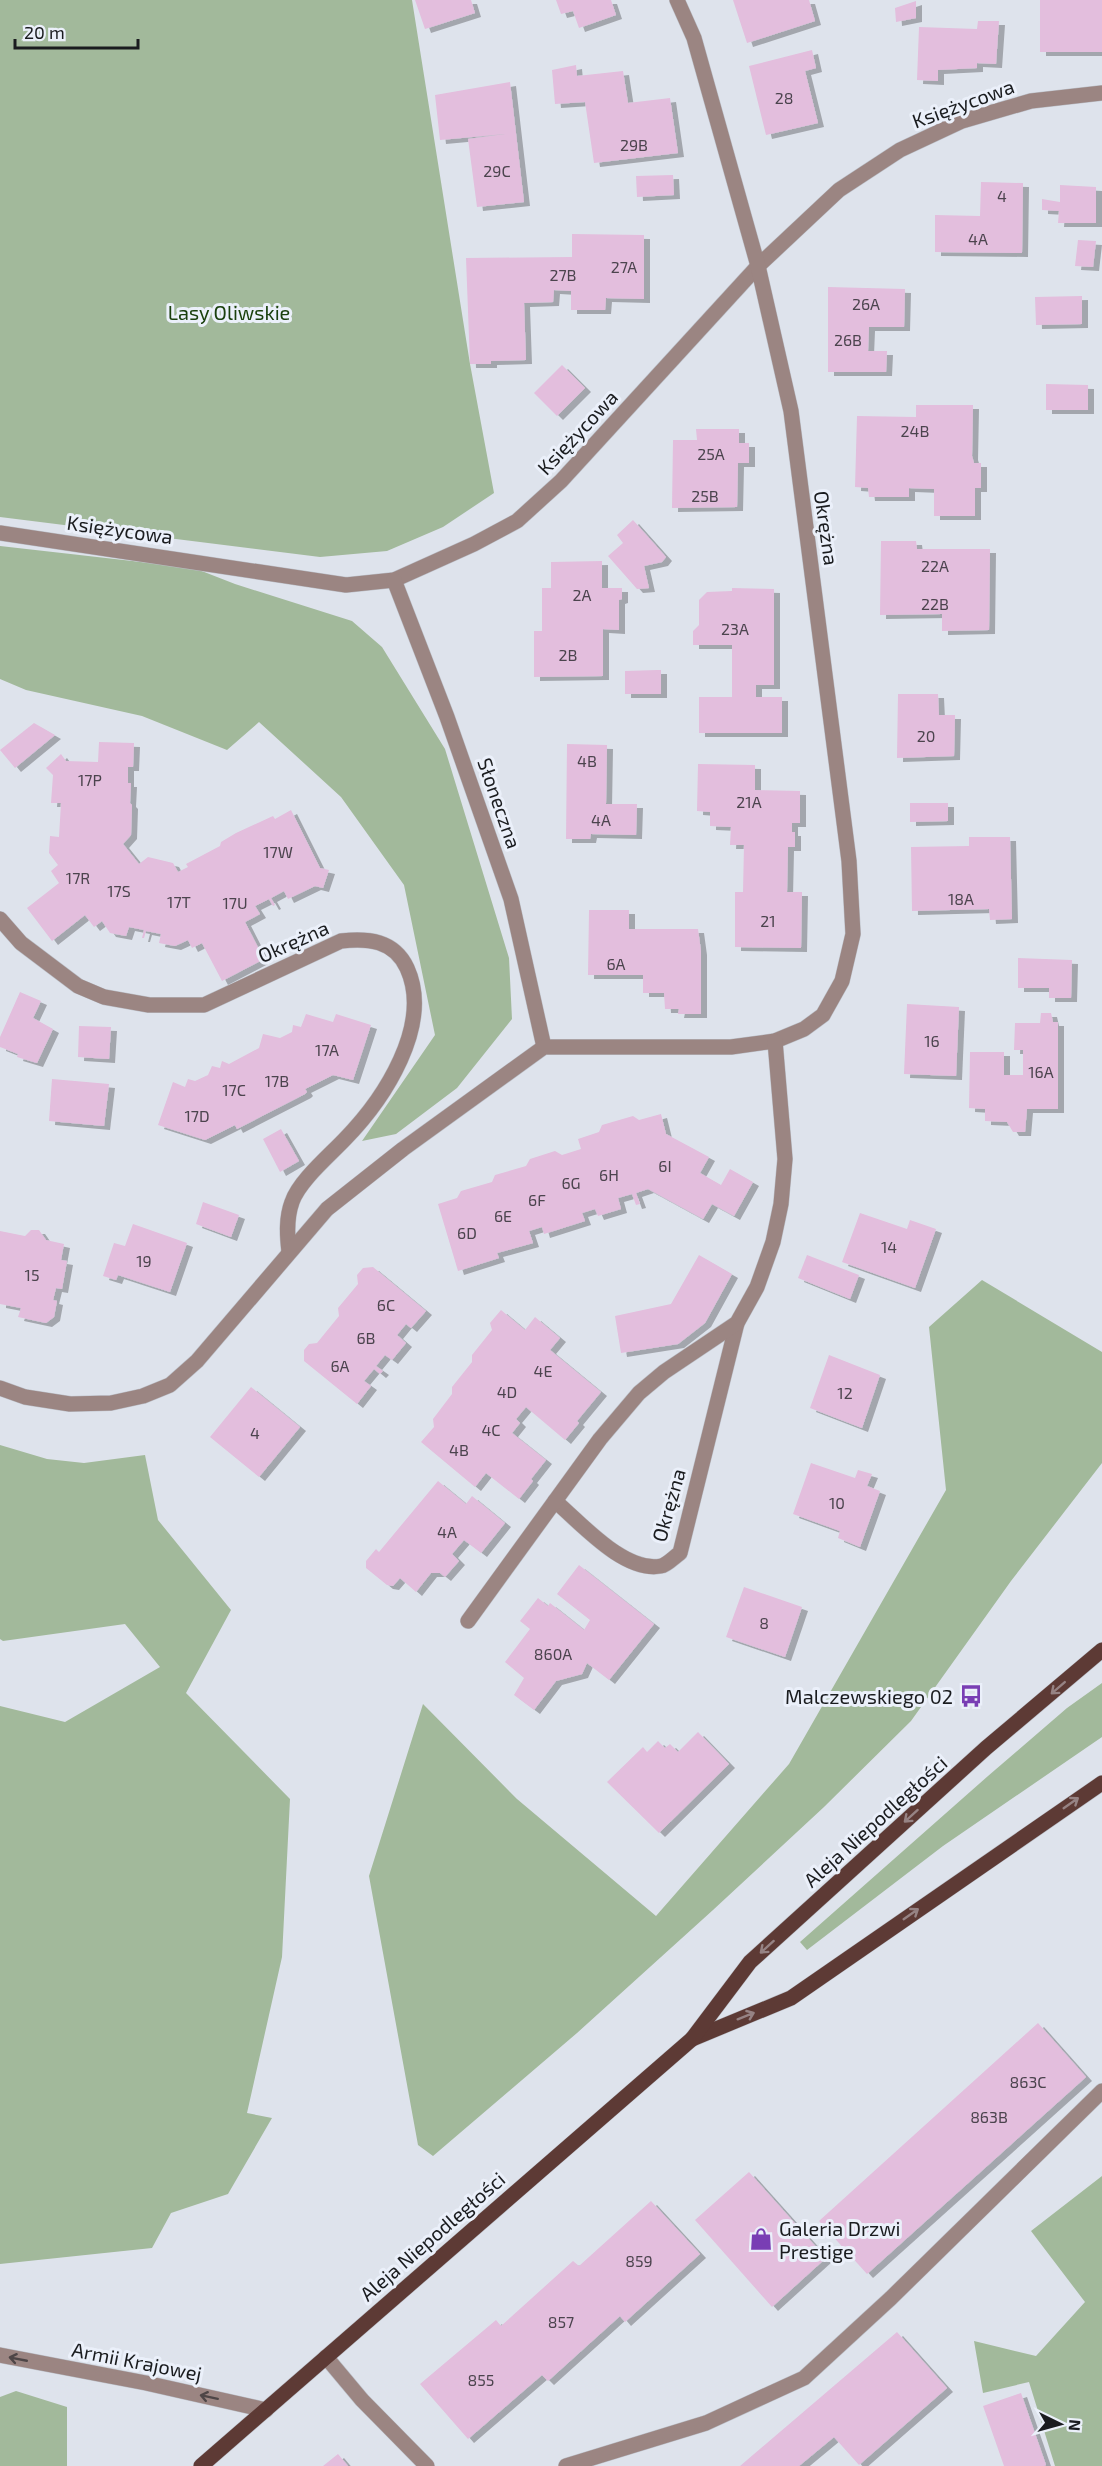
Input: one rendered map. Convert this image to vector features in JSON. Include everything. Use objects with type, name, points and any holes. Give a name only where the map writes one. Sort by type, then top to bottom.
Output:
[{"type":"main road","name":"Aleja Niepodległości","points":[[201,2466],[692,2039],[750,1962],[986,1748],[1102,1650]]},
{"type":"main road","name":"Aleja Niepodległości","points":[[692,2039],[790,1998],[1102,1783]]},
{"type":"street","name":"Okrężna","points":[[544,1047],[731,1047],[775,1041],[804,1029],[823,1015],[842,981],[853,934],[849,861],[790,411],[758,266],[694,38],[677,0]]},
{"type":"street","name":"Księżycowa","points":[[0,533],[346,585],[394,580],[474,544],[517,521],[561,481],[758,266],[839,190],[900,150],[962,121],[1031,101],[1102,93]]},
{"type":"street","name":"Słoneczna","points":[[394,580],[447,717],[511,899],[544,1047]]},
{"type":"street","name":"Okrężna","points":[[0,919],[21,943],[78,986],[105,997],[149,1005],[204,1005],[341,941],[365,938],[385,945],[402,957],[412,979],[415,1006],[408,1043],[386,1086],[354,1130],[301,1186],[292,1201],[286,1229],[289,1252]]},
{"type":"street","name":"Okrężna","points":[[555,1501],[618,1556],[647,1567],[663,1566],[680,1553],[737,1323],[757,1287],[769,1258],[781,1204],[785,1159],[775,1041]]},
{"type":"street","points":[[0,1388],[25,1397],[70,1404],[111,1403],[143,1396],[170,1385],[197,1361],[327,1209],[403,1149],[544,1047]]},
{"type":"street","name":"Okrężna","points":[[468,1621],[600,1439],[639,1393],[664,1372],[737,1323]]},
{"type":"street","points":[[566,2466],[706,2424],[804,2378],[891,2298],[1102,2091]]},
{"type":"street","name":"Armii Krajowej","points":[[0,2355],[146,2383],[266,2410]]},
{"type":"street","points":[[326,2357],[362,2400],[427,2466]]},
{"type":"green space","name":"Lasy Oliwskie","points":[[0,0],[412,0],[470,364],[494,493],[443,527],[387,551],[320,557],[0,517]]},
{"type":"green space","points":[[0,546],[194,568],[235,584],[352,621],[382,647],[445,749],[509,958],[512,1019],[457,1088],[396,1134],[362,1141],[435,1035],[404,885],[341,797],[259,722],[227,750],[142,716],[26,690],[0,679]]},
{"type":"green space","points":[[982,1280],[1102,1352],[1102,1463],[1011,1581],[911,1721],[824,1807],[713,1910],[577,2033],[433,2156],[418,2145],[369,1876],[423,1704],[517,1799],[656,1916],[789,1764],[946,1490],[929,1327]]},
{"type":"green space","points":[[0,1445],[47,1459],[84,1463],[145,1455],[158,1520],[231,1610],[186,1693],[290,1799],[282,1957],[247,2113],[272,2118],[228,2194],[171,2213],[152,2248],[0,2264],[0,1706],[65,1722],[160,1667],[125,1624],[3,1641],[0,1639]]},
{"type":"green space","points":[[1102,1683],[1102,1737],[943,1846],[807,1950],[800,1942],[1067,1708]]},
{"type":"green space","points":[[1102,2176],[1102,2466],[1055,2466],[1029,2382],[983,2393],[974,2341],[1036,2356],[1085,2302],[1031,2231]]},
{"type":"green space","points":[[16,2391],[67,2407],[67,2466],[0,2466],[0,2397]]},
{"type":"building","points":[[415,0],[471,0],[475,13],[425,29]]},
{"type":"building","points":[[556,0],[611,0],[616,15],[579,28],[573,11],[561,14]]},
{"type":"building","points":[[733,0],[809,0],[815,21],[747,43]]},
{"type":"building","points":[[1040,0],[1102,0],[1102,52],[1040,52]]},
{"type":"building","points":[[916,1],[916,18],[896,22],[895,8]]},
{"type":"building","points":[[978,21],[999,21],[996,64],[977,63],[977,68],[938,70],[938,81],[917,80],[919,27],[977,29]]},
{"type":"building","points":[[812,50],[816,68],[805,71],[818,123],[766,135],[749,66]]},
{"type":"building","points":[[576,65],[577,76],[623,71],[628,103],[670,98],[678,153],[594,163],[585,102],[555,104],[552,70]]},
{"type":"building","points":[[510,82],[524,202],[477,207],[468,139],[505,134],[440,140],[435,95]]},
{"type":"building","points":[[673,175],[674,195],[637,197],[636,176]]},
{"type":"building","points":[[981,182],[1023,183],[1022,253],[935,252],[935,215],[980,216]]},
{"type":"building","points":[[1060,185],[1096,187],[1096,223],[1058,223],[1059,211],[1042,210],[1042,199],[1060,202]]},
{"type":"building","points":[[572,234],[644,235],[644,299],[606,298],[605,310],[571,310],[571,291],[554,290],[553,302],[524,303],[526,360],[470,364],[466,258],[572,257]]},
{"type":"building","points":[[1078,240],[1096,241],[1093,267],[1075,266]]},
{"type":"building","points":[[828,287],[905,289],[904,327],[869,327],[868,351],[887,351],[886,372],[828,372]]},
{"type":"building","points":[[1082,296],[1082,324],[1036,325],[1035,297]]},
{"type":"building","points":[[562,365],[585,388],[557,416],[534,393]]},
{"type":"building","points":[[1046,384],[1088,385],[1088,410],[1046,410]]},
{"type":"building","points":[[916,405],[973,405],[972,456],[974,463],[981,463],[981,488],[975,488],[975,516],[934,516],[934,489],[909,488],[909,497],[869,497],[868,488],[855,487],[857,416],[916,417]]},
{"type":"building","points":[[696,429],[739,429],[739,443],[749,443],[749,463],[738,463],[737,507],[672,508],[673,440],[697,440]]},
{"type":"building","points":[[633,520],[666,557],[662,562],[644,566],[649,588],[637,589],[608,556],[623,543],[617,535]]},
{"type":"building","points":[[881,541],[916,541],[917,549],[990,549],[989,630],[942,631],[942,614],[880,615]]},
{"type":"building","points":[[602,561],[602,588],[622,588],[622,599],[619,600],[619,630],[603,629],[603,676],[534,677],[534,631],[542,631],[542,588],[551,588],[551,562]]},
{"type":"building","points":[[732,588],[774,589],[774,685],[756,685],[756,697],[782,697],[782,733],[699,733],[699,697],[732,697],[732,645],[693,645],[693,631],[699,625],[699,600],[707,592],[732,591]]},
{"type":"building","points":[[661,670],[661,694],[625,694],[625,671]]},
{"type":"building","points":[[898,694],[938,694],[939,715],[955,715],[954,756],[897,758]]},
{"type":"building","points":[[34,723],[55,735],[15,768],[0,750]]},
{"type":"building","points":[[99,742],[134,743],[133,767],[128,767],[132,805],[131,835],[123,844],[139,864],[148,857],[173,863],[178,872],[188,867],[186,864],[220,846],[221,842],[236,833],[273,816],[275,819],[291,810],[320,868],[329,870],[323,888],[315,886],[288,899],[284,891],[271,898],[275,905],[273,906],[269,899],[255,906],[260,914],[245,922],[264,959],[222,981],[202,943],[192,948],[188,940],[175,946],[159,943],[161,934],[146,931],[142,938],[144,930],[129,927],[126,936],[110,933],[102,921],[94,927],[85,915],[52,941],[27,908],[59,883],[51,871],[58,865],[49,853],[50,836],[59,837],[61,803],[51,803],[53,775],[46,768],[61,754],[66,761],[98,762]]},
{"type":"building","points":[[567,744],[607,745],[606,804],[637,804],[636,835],[591,834],[590,839],[566,839]]},
{"type":"building","points":[[698,764],[755,765],[755,790],[800,791],[800,823],[792,823],[792,832],[795,832],[795,847],[788,847],[787,892],[802,892],[801,948],[735,947],[735,892],[743,892],[744,845],[730,845],[731,827],[710,826],[710,812],[697,811]]},
{"type":"building","points":[[910,803],[948,803],[948,821],[910,822]]},
{"type":"building","points":[[969,837],[1010,837],[1012,919],[990,920],[989,909],[912,911],[911,847],[969,846]]},
{"type":"building","points":[[589,910],[629,910],[629,929],[698,929],[701,951],[701,1014],[678,1014],[679,1009],[665,1009],[664,993],[643,993],[643,975],[588,975]]},
{"type":"building","points":[[1018,958],[1072,960],[1071,998],[1049,998],[1049,988],[1018,988]]},
{"type":"building","points":[[20,992],[41,1001],[33,1018],[53,1029],[37,1063],[17,1057],[18,1054],[0,1047],[0,1037]]},
{"type":"building","points":[[907,1004],[959,1007],[956,1076],[904,1074]]},
{"type":"building","points":[[1041,1013],[1051,1013],[1053,1022],[1058,1022],[1058,1109],[1027,1109],[1025,1132],[1013,1132],[1007,1122],[985,1121],[985,1109],[969,1108],[970,1052],[1004,1052],[1004,1075],[1023,1075],[1023,1050],[1014,1050],[1015,1023],[1040,1023]]},
{"type":"building","points":[[306,1014],[333,1022],[336,1014],[371,1025],[353,1080],[333,1075],[305,1089],[307,1092],[305,1094],[237,1129],[235,1125],[205,1140],[158,1125],[173,1082],[185,1087],[188,1079],[195,1081],[208,1075],[212,1066],[220,1068],[222,1061],[229,1064],[259,1048],[263,1034],[280,1038],[292,1032],[293,1025],[301,1027]]},
{"type":"building","points":[[79,1026],[111,1027],[109,1059],[78,1057]]},
{"type":"building","points":[[52,1079],[109,1084],[104,1126],[49,1121]]},
{"type":"building","points":[[661,1114],[666,1134],[709,1157],[700,1173],[721,1185],[730,1169],[753,1182],[734,1216],[712,1204],[703,1219],[648,1189],[636,1193],[640,1204],[636,1205],[632,1194],[618,1198],[621,1209],[598,1216],[595,1209],[582,1213],[585,1221],[544,1234],[542,1227],[529,1231],[533,1243],[497,1253],[499,1258],[458,1271],[438,1204],[457,1198],[461,1191],[492,1182],[495,1175],[526,1166],[530,1159],[555,1151],[562,1155],[581,1149],[578,1139],[599,1132],[602,1125],[633,1116],[639,1120]]},
{"type":"building","points":[[281,1129],[299,1161],[280,1172],[263,1139]]},
{"type":"building","points":[[203,1202],[239,1215],[231,1237],[196,1224]]},
{"type":"building","points":[[860,1213],[907,1229],[910,1220],[936,1229],[915,1288],[842,1262]]},
{"type":"building","points":[[133,1224],[187,1243],[170,1292],[118,1275],[116,1280],[103,1276],[114,1243],[125,1246]]},
{"type":"building","points":[[31,1230],[39,1230],[46,1240],[64,1244],[61,1260],[67,1261],[62,1289],[56,1288],[53,1300],[57,1301],[54,1317],[46,1323],[18,1317],[21,1308],[0,1304],[0,1231],[25,1236]]},
{"type":"building","points":[[699,1255],[732,1274],[705,1323],[678,1344],[621,1353],[615,1316],[671,1304]]},
{"type":"building","points":[[807,1255],[859,1275],[850,1299],[798,1278]]},
{"type":"building","points":[[373,1267],[426,1311],[411,1328],[406,1324],[397,1335],[406,1343],[392,1360],[385,1355],[376,1366],[383,1371],[380,1374],[374,1369],[364,1381],[371,1386],[357,1404],[304,1361],[304,1350],[309,1344],[317,1343],[339,1316],[338,1308],[358,1284],[357,1275],[363,1268]]},
{"type":"building","points":[[501,1310],[525,1330],[535,1317],[560,1338],[550,1350],[601,1392],[565,1440],[526,1407],[516,1419],[520,1423],[512,1433],[546,1460],[519,1499],[486,1473],[475,1487],[421,1442],[434,1427],[433,1419],[452,1394],[452,1387],[472,1362],[472,1355],[492,1330],[490,1323]]},
{"type":"building","points":[[829,1355],[880,1375],[862,1428],[810,1408]]},
{"type":"building","points":[[251,1387],[300,1427],[259,1477],[210,1437]]},
{"type":"building","points":[[811,1463],[855,1478],[858,1470],[872,1474],[867,1486],[880,1491],[860,1547],[838,1538],[840,1531],[793,1514]]},
{"type":"building","points":[[438,1481],[466,1504],[472,1496],[505,1523],[481,1553],[464,1540],[452,1554],[459,1561],[445,1577],[440,1573],[431,1573],[416,1592],[400,1578],[393,1586],[387,1585],[366,1568],[366,1561],[376,1549],[379,1552]]},
{"type":"building","points":[[579,1565],[654,1624],[609,1680],[587,1663],[582,1674],[556,1681],[534,1710],[514,1695],[524,1678],[505,1662],[530,1629],[520,1621],[538,1598],[548,1606],[550,1603],[584,1630],[590,1620],[557,1594]]},
{"type":"building","points":[[744,1587],[802,1607],[785,1657],[726,1637]]},
{"type":"building","points":[[698,1732],[729,1764],[659,1833],[607,1782],[643,1747],[647,1752],[658,1741],[665,1748],[670,1744],[678,1752]]},
{"type":"building","points":[[1038,2023],[1086,2077],[867,2274],[819,2221]]},
{"type":"building","name":"Galeria Drzwi Prestige","points":[[749,2172],[826,2258],[772,2307],[695,2220]]},
{"type":"building","points":[[651,2201],[700,2254],[625,2322],[620,2316],[548,2381],[542,2375],[468,2439],[420,2384],[496,2320],[501,2326],[573,2261],[579,2266]]},
{"type":"building","points":[[897,2332],[947,2388],[859,2465],[834,2437],[799,2466],[740,2466]]},
{"type":"building","points":[[1021,2393],[1046,2465],[1044,2466],[1004,2466],[983,2406]]},
{"type":"building","points":[[338,2454],[348,2466],[323,2466]]},
{"type":"place","name":"Malczewskiego 02","points":[[971,1696]]},
{"type":"place","name":"Galeria Drzwi Prestige","points":[[761,2239]]}]
